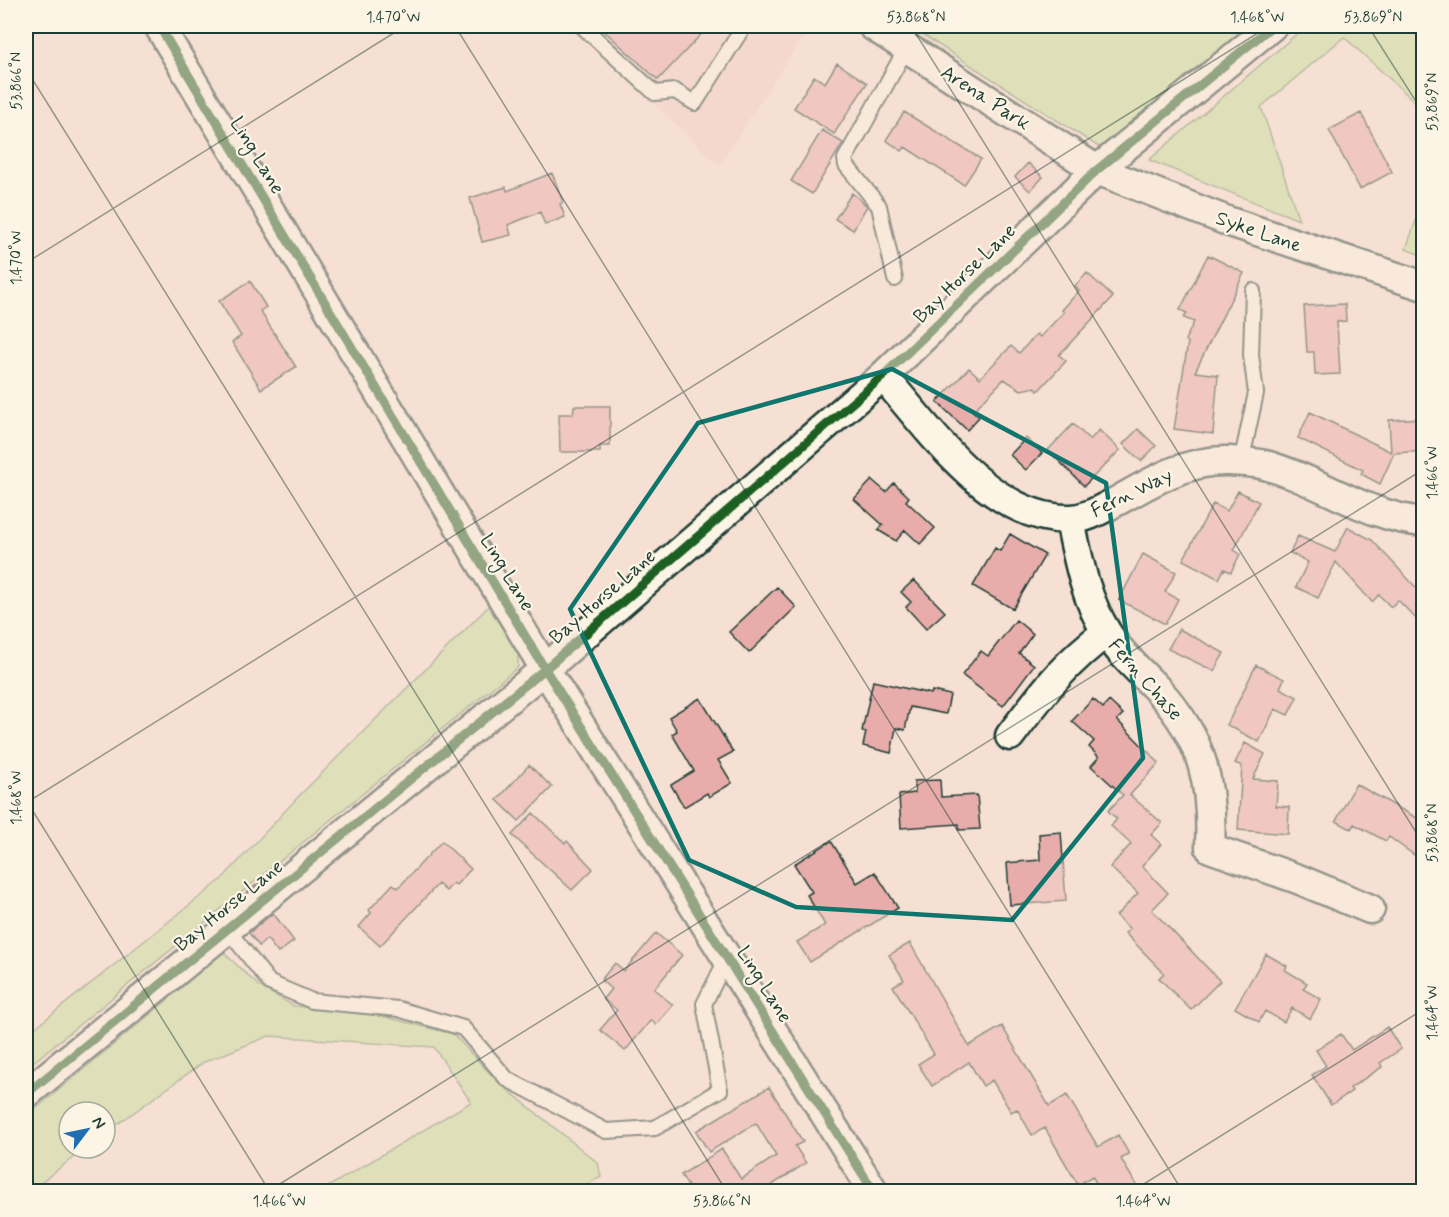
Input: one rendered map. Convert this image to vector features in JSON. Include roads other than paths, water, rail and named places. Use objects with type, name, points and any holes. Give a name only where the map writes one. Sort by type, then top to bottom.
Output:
[{"type":"street","name":"Ling Lane","points":[[159,26],[545,669],[874,1191]]},
{"type":"street","name":"Arena Park","points":[[873,26],[1097,170]]},
{"type":"street","name":"Bay Horse Lane","points":[[26,1094],[545,669],[883,376],[1097,170],[1272,26]]},
{"type":"street","name":"Syke Lane","points":[[1097,170],[1230,222],[1424,286]]},
{"type":"street","name":"Fern Way","points":[[883,376],[968,473],[1011,504],[1041,516],[1070,520],[1099,511],[1185,466],[1226,461],[1264,465],[1304,479],[1380,513],[1424,522]]},
{"type":"street","name":"Fern Chase","points":[[1070,520],[1079,566],[1091,601],[1106,633],[1181,717],[1197,746],[1208,781],[1211,814],[1209,848],[1298,879],[1371,909]]},
{"type":"street","points":[[1010,736],[1057,675],[1077,654],[1106,633]]},
{"type":"lane","points":[[582,26],[655,93],[675,91],[695,104],[744,26]]},
{"type":"lane","points":[[895,279],[879,206],[846,165],[845,159],[907,46]]},
{"type":"lane","points":[[1241,463],[1256,393],[1251,355],[1253,291]]},
{"type":"lane","points":[[227,929],[270,983],[312,1001],[398,1009],[463,1028],[507,1079],[606,1131],[655,1128],[720,1090],[704,1005],[727,958]]}]
